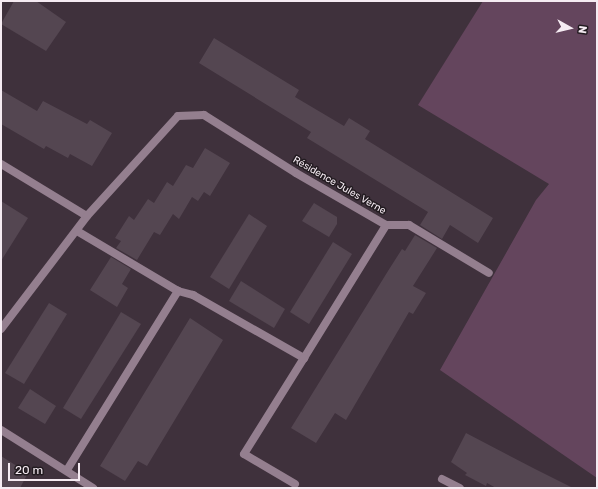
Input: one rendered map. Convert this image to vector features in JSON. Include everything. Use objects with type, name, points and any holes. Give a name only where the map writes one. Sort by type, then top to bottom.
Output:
[{"type":"street","name":"Résidence Jules Verne","points":[[1,328],[77,231],[87,216],[178,116],[204,115],[296,173],[386,225],[244,454],[295,484]]},
{"type":"street","points":[[1,164],[87,216]]},
{"type":"street","points":[[386,225],[409,225],[489,273]]},
{"type":"street","points":[[77,231],[178,291],[193,295],[304,358]]},
{"type":"street","points":[[67,470],[178,291]]},
{"type":"street","points":[[1,430],[67,470],[93,488]]},
{"type":"street","points":[[442,479],[460,488]]},
{"type":"shaded area","points":[[483,1],[597,1],[597,478],[440,370],[536,200],[549,184],[418,105]]},
{"type":"building","points":[[14,1],[36,1],[66,22],[46,51],[1,24]]},
{"type":"building","points":[[214,38],[299,90],[295,97],[344,126],[349,118],[370,131],[365,139],[493,218],[478,243],[450,225],[442,239],[420,225],[428,212],[307,138],[311,132],[199,63]]},
{"type":"building","points":[[1,90],[37,111],[43,101],[87,124],[90,120],[112,133],[92,166],[70,154],[68,158],[46,146],[44,149],[1,124]]},
{"type":"building","points":[[205,148],[230,163],[210,196],[204,192],[198,201],[192,197],[179,219],[173,214],[160,235],[154,232],[137,260],[116,248],[121,241],[115,238],[129,216],[134,220],[148,199],[154,203],[167,182],[173,186],[186,165],[193,168]]},
{"type":"building","points":[[1,201],[28,218],[1,261]]},
{"type":"building","points":[[314,203],[337,217],[337,224],[329,237],[302,221]]},
{"type":"building","points":[[249,214],[267,226],[229,289],[210,277]]},
{"type":"building","points":[[415,235],[437,248],[413,286],[426,293],[413,314],[409,312],[346,420],[335,413],[316,443],[291,428],[402,249],[405,251]]},
{"type":"building","points":[[333,242],[352,254],[309,324],[290,312]]},
{"type":"building","points":[[111,257],[131,269],[122,284],[128,288],[117,307],[90,290]]},
{"type":"building","points":[[241,281],[285,309],[274,328],[229,301]]},
{"type":"building","points":[[49,303],[67,314],[24,384],[5,373]]},
{"type":"building","points":[[121,312],[141,324],[81,419],[63,408]]},
{"type":"building","points":[[190,318],[223,340],[147,466],[138,461],[125,481],[100,466]]},
{"type":"building","points":[[30,389],[56,406],[45,424],[18,408]]},
{"type":"building","points":[[466,433],[573,488],[496,488],[487,483],[486,486],[465,475],[467,473],[451,462]]},
{"type":"building","points":[[1,456],[28,473],[20,488],[1,488]]}]
